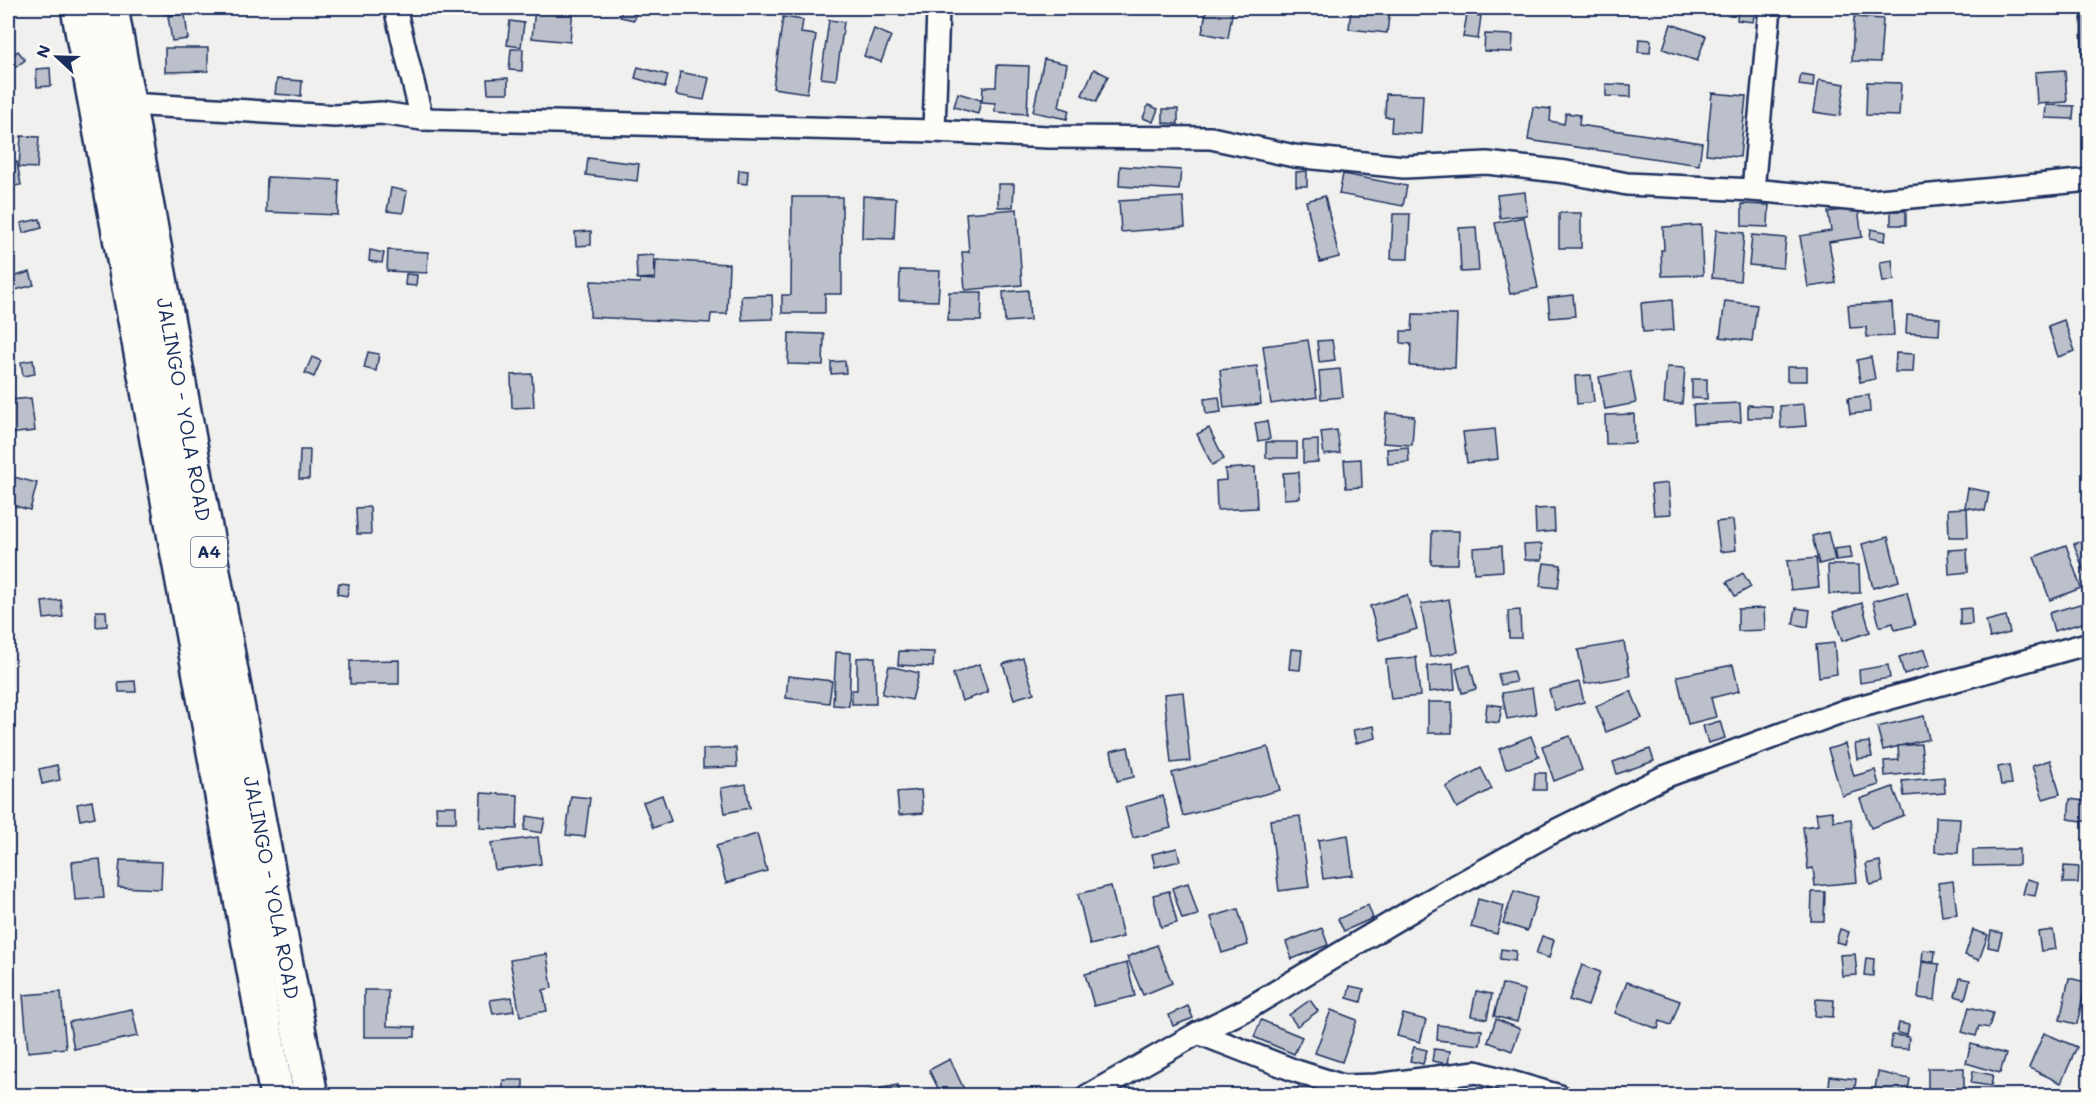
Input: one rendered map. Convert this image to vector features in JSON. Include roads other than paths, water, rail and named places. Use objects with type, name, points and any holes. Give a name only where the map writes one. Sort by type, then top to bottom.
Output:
[{"type":"highway","name":"A4","points":[[78,8],[277,1095]]},
{"type":"highway","name":"JALINGO - YOLA ROAD","points":[[111,8],[246,754],[311,1095]]},
{"type":"street","points":[[395,8],[422,120]]},
{"type":"street","points":[[934,131],[938,8]]},
{"type":"street","points":[[1753,190],[1770,8]]},
{"type":"street","points":[[128,104],[335,116],[381,113],[422,120],[934,131],[1048,137],[1211,138],[1294,156],[1393,166],[1487,163],[1566,172],[1627,184],[1753,190],[1869,201],[2090,180]]},
{"type":"street","points":[[1087,1095],[1198,1033],[1247,1009],[1436,896],[1550,834],[1664,777],[1844,711],[2090,643]]},
{"type":"street","points":[[1198,1033],[1296,1071],[1343,1086],[1476,1072],[1560,1095]]}]
